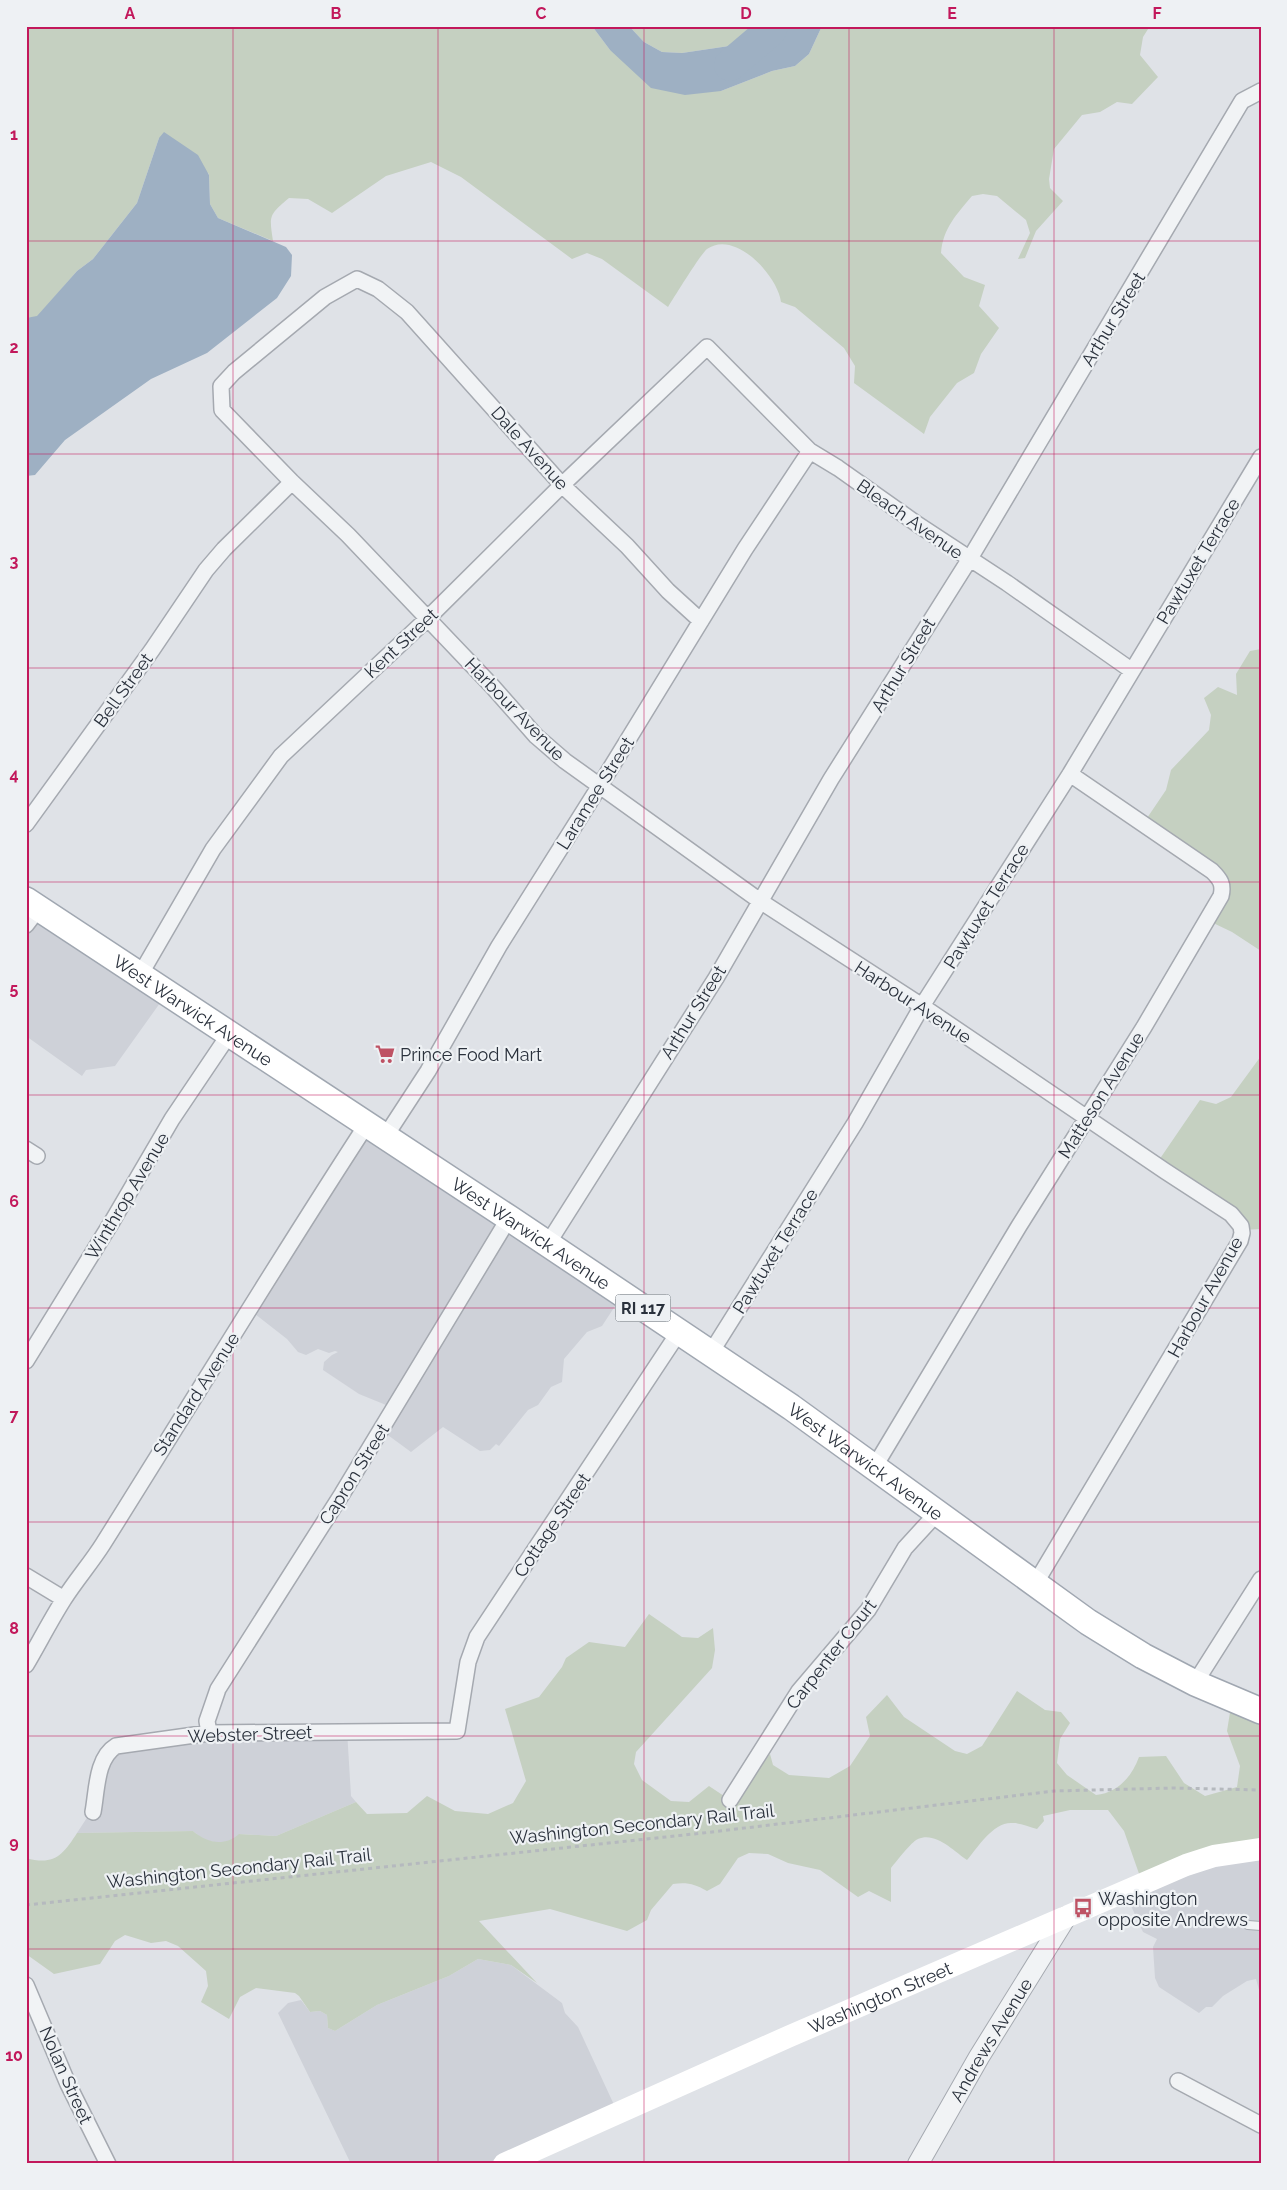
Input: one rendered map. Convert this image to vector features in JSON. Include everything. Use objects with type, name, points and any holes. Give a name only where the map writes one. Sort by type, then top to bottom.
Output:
[{"type":"main road","name":"West Warwick Avenue","points":[[31,911],[140,974],[791,1407],[1088,1622],[1143,1656],[1195,1683],[1261,1710]]},
{"type":"main road","name":"Washington Street","points":[[504,2164],[1186,1865],[1214,1856],[1261,1850]]},
{"type":"street","name":"Arthur Street","points":[[547,1245],[716,978],[831,779],[969,560],[1242,101],[1261,91]]},
{"type":"street","name":"Harbour Avenue","points":[[357,279],[324,297],[234,372],[221,386],[222,410],[292,482],[348,535],[492,686],[536,736],[599,787],[760,902],[922,1006],[1165,1172],[1231,1214],[1241,1226],[1240,1241],[1157,1383],[1035,1584]]},
{"type":"street","name":"Dale Avenue","points":[[357,279],[378,289],[407,312],[562,485],[627,546],[668,591],[701,621]]},
{"type":"street","name":"Bleach Avenue","points":[[707,347],[810,451],[838,468],[969,560],[1007,583],[1131,670]]},
{"type":"street","name":"Kent Street","points":[[140,974],[213,849],[281,756],[427,619],[562,485],[707,347]]},
{"type":"street","name":"Laramee Street","points":[[376,1130],[428,1070],[499,946],[771,508],[810,451]]},
{"type":"street","name":"Pawtuxet Terrace","points":[[710,1354],[856,1123],[922,1006],[1070,774],[1261,457]]},
{"type":"street","name":"Bell Street","points":[[26,824],[218,556],[292,482]]},
{"type":"street","name":"Matteson Avenue","points":[[875,1466],[1221,896],[1223,888],[1219,878],[1212,871],[1070,774]]},
{"type":"street","name":"Winthrop Avenue","points":[[26,1361],[108,1228],[172,1119],[230,1033]]},
{"type":"street","name":"Standard Avenue","points":[[26,1665],[64,1599],[102,1546],[173,1429],[242,1324],[300,1226],[376,1130]]},
{"type":"street","name":"Capron Street","points":[[209,1733],[207,1721],[218,1689],[347,1486],[509,1218]]},
{"type":"street","name":"Cottage Street","points":[[457,1731],[468,1662],[477,1637],[679,1332]]},
{"type":"street","name":"Carpenter Court","points":[[730,1800],[799,1691],[868,1610],[905,1548],[938,1512]]},
{"type":"street","points":[[26,1576],[64,1599]]},
{"type":"street","points":[[1195,1683],[1261,1579]]},
{"type":"street","name":"Webster Street","points":[[93,1812],[102,1761],[108,1750],[116,1746],[209,1733],[457,1731]]},
{"type":"street","name":"Andrews Avenue","points":[[918,2164],[979,2057],[1066,1917]]},
{"type":"street","name":"Nolan Street","points":[[26,1985],[68,2084],[108,2164]]},
{"type":"street","points":[[1178,2081],[1261,2125]]},
{"type":"lane","points":[[1248,1925],[1261,1926]]},
{"type":"path","name":"Washington Secondary Rail Trail","points":[[26,1905],[703,1833],[1054,1791],[1173,1788],[1261,1790]]},
{"type":"shaded area","points":[[38,909],[165,996],[115,1066],[86,1070],[82,1076],[26,1036],[26,922]]},
{"type":"shaded area","points":[[363,1127],[621,1297],[602,1326],[587,1332],[564,1359],[562,1382],[551,1387],[538,1405],[528,1410],[499,1446],[496,1444],[490,1450],[480,1451],[443,1427],[411,1452],[381,1430],[391,1407],[359,1394],[323,1370],[324,1362],[338,1352],[329,1353],[318,1349],[306,1355],[298,1352],[287,1339],[250,1310]]},
{"type":"shaded area","points":[[347,1730],[351,1796],[356,1802],[276,1836],[240,1834],[232,1841],[219,1843],[204,1840],[193,1831],[77,1833],[92,1810],[112,1748]]},
{"type":"shaded area","points":[[1261,1850],[1261,1997],[1256,1979],[1247,1981],[1223,1996],[1212,2007],[1206,2007],[1199,2013],[1159,1987],[1155,1978],[1153,1947],[1157,1939],[1143,1932],[1127,1897]]},
{"type":"shaded area","points":[[478,1959],[511,1965],[562,2003],[565,2013],[578,2027],[616,2109],[506,2164],[351,2164],[278,2013],[288,2003],[301,2000],[310,2012],[320,2011],[327,2015],[328,2028],[335,2031],[377,2005],[449,1976]]},
{"type":"green space","points":[[26,26],[592,26],[610,50],[721,91],[772,71],[795,66],[809,54],[822,26],[1150,26],[1143,37],[1140,55],[1158,77],[1132,104],[1117,102],[1100,112],[1082,115],[1054,149],[1049,179],[1050,188],[1063,201],[1036,231],[1025,258],[1018,259],[1030,233],[1026,220],[997,196],[983,194],[972,196],[952,222],[942,244],[941,253],[964,277],[985,285],[979,306],[999,328],[981,354],[974,373],[957,383],[930,417],[924,434],[854,383],[855,366],[844,348],[795,307],[781,302],[778,291],[764,269],[742,250],[730,245],[718,244],[707,249],[693,267],[668,307],[602,259],[587,253],[572,259],[461,177],[431,162],[386,176],[332,213],[308,199],[289,198],[277,208],[272,216],[273,241],[218,218],[210,204],[209,174],[159,138],[137,203],[93,259],[77,271],[37,317],[26,318]]},
{"type":"green space","points":[[629,26],[782,26],[756,42],[682,53],[662,52],[644,42]]},
{"type":"green space","points":[[1261,649],[1261,951],[1232,932],[1209,921],[1219,883],[1143,824],[1166,790],[1171,770],[1209,730],[1211,715],[1204,698],[1218,687],[1237,695],[1236,674],[1250,651]]},
{"type":"green space","points":[[1261,1056],[1261,1229],[1242,1230],[1157,1163],[1200,1100],[1216,1104],[1231,1097]]},
{"type":"green space","points":[[649,1614],[682,1637],[698,1638],[713,1628],[715,1650],[712,1668],[636,1752],[634,1764],[642,1780],[671,1801],[689,1802],[709,1786],[730,1800],[770,1754],[773,1765],[789,1775],[829,1778],[850,1766],[870,1736],[866,1717],[887,1695],[904,1717],[955,1751],[967,1754],[982,1746],[1017,1691],[1045,1710],[1061,1712],[1070,1723],[1060,1739],[1057,1763],[1067,1775],[1096,1795],[1111,1791],[1123,1783],[1139,1757],[1166,1756],[1184,1783],[1205,1796],[1237,1787],[1240,1766],[1227,1731],[1232,1700],[1261,1712],[1261,1850],[1143,1885],[1124,1831],[1108,1810],[1070,1810],[1043,1816],[1044,1821],[1037,1829],[1016,1823],[1006,1823],[999,1826],[981,1842],[967,1860],[938,1840],[924,1837],[918,1839],[891,1868],[891,1902],[869,1891],[858,1897],[820,1870],[788,1863],[768,1854],[749,1853],[738,1858],[720,1884],[707,1891],[691,1884],[673,1884],[651,1910],[647,1920],[627,1931],[550,1909],[479,1921],[537,1983],[511,1965],[478,1959],[449,1976],[377,2005],[335,2031],[328,2028],[327,2015],[320,2011],[310,2012],[295,1993],[256,1988],[240,1997],[229,2019],[201,2002],[208,1986],[206,1971],[178,1946],[166,1941],[151,1943],[125,1935],[115,1941],[100,1964],[54,1974],[26,1954],[26,1858],[44,1861],[57,1857],[77,1833],[193,1831],[210,1841],[222,1842],[239,1834],[276,1836],[356,1802],[367,1814],[407,1813],[427,1796],[455,1811],[488,1814],[513,1803],[526,1781],[505,1709],[539,1697],[562,1667],[566,1658],[589,1642],[625,1647]]},
{"type":"water","points":[[592,26],[629,26],[644,42],[662,52],[682,53],[756,42],[782,26],[822,26],[809,54],[795,66],[772,71],[721,91],[685,95],[651,88],[610,50]]},
{"type":"water","points":[[164,132],[198,155],[209,175],[210,204],[218,218],[286,247],[292,255],[291,276],[277,298],[207,353],[151,379],[65,440],[35,475],[26,476],[26,318],[37,316],[77,271],[93,259],[137,203],[159,138]]},
{"type":"waterway","points":[[730,65],[770,31],[772,26]]},
{"type":"place","name":"Prince Food Mart","points":[[385,1054]]},
{"type":"place","name":"Washington opposite Andrews","points":[[1083,1908]]}]
